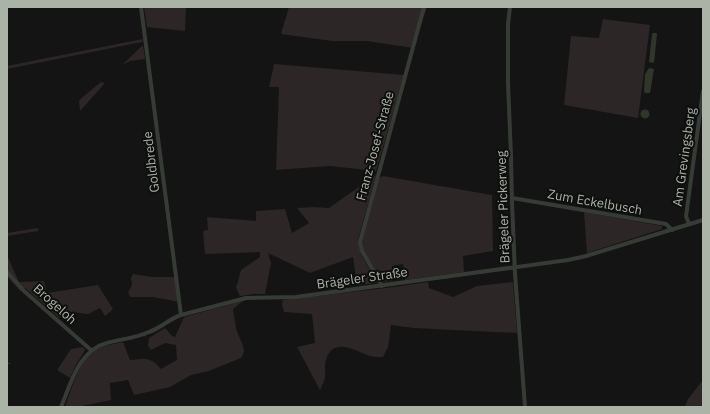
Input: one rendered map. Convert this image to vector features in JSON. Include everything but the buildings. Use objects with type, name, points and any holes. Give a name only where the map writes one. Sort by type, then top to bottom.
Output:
[{"type":"street","name":"Goldbrede","points":[[140,7],[181,315]]},
{"type":"street","name":"Franz-Josef-Straße","points":[[382,286],[362,251],[360,242],[424,7]]},
{"type":"street","name":"Brägeler Pickerweg","points":[[510,7],[508,24],[508,68],[512,198],[515,268],[525,407]]},
{"type":"street","name":"Am Grevingsberg","points":[[689,224],[686,216],[703,91]]},
{"type":"street","name":"Zum Eckelbusch","points":[[512,198],[666,224],[672,230]]},
{"type":"street","name":"Brägeler Straße","points":[[91,350],[106,343],[149,332],[172,318],[246,298],[296,297],[577,259],[703,220]]},
{"type":"street","name":"Brogeloh","points":[[7,272],[24,291],[91,350]]},
{"type":"street","points":[[61,407],[81,362],[91,350]]},
{"type":"shaded area","points":[[144,7],[186,7],[185,31],[147,27]]},
{"type":"shaded area","points":[[289,7],[427,7],[413,48],[367,41],[332,41],[281,34]]},
{"type":"shaded area","points":[[603,19],[650,25],[638,118],[564,105],[571,36],[599,38]]},
{"type":"shaded area","points":[[653,33],[657,34],[654,63],[649,62]]},
{"type":"shaded area","points":[[143,39],[142,42],[7,69],[7,66]]},
{"type":"shaded area","points":[[143,45],[145,59],[130,61],[122,65]]},
{"type":"shaded area","points":[[274,64],[404,75],[376,171],[330,166],[276,170],[279,87],[269,87]]},
{"type":"shaded area","points":[[649,68],[654,69],[650,93],[645,93],[645,74]]},
{"type":"shaded area","points":[[101,82],[105,83],[80,111],[79,100]]},
{"type":"shaded area","points":[[643,110],[647,110],[649,114],[647,118],[643,118],[641,116],[641,112]]},
{"type":"shaded area","points":[[376,175],[358,240],[361,254],[377,283],[357,285],[353,257],[310,273],[268,253],[271,263],[265,294],[240,296],[236,288],[241,270],[260,257],[260,252],[205,254],[203,231],[208,230],[207,217],[256,221],[256,211],[285,209],[292,233],[309,223],[297,208],[329,208]]},
{"type":"shaded area","points":[[383,176],[492,195],[493,251],[463,256],[464,272],[405,280],[403,264],[392,266],[393,281],[382,282],[363,251],[362,241],[379,178]]},
{"type":"shaded area","points":[[584,212],[662,226],[662,229],[587,253]]},
{"type":"shaded area","points":[[38,228],[38,231],[7,236],[7,233]]},
{"type":"shaded area","points":[[7,255],[19,282],[44,281],[47,293],[98,285],[113,309],[105,316],[100,308],[88,314],[65,311],[59,318],[25,288],[20,291],[7,276]]},
{"type":"shaded area","points":[[133,274],[152,277],[175,277],[179,302],[153,297],[130,297],[128,292],[132,285],[131,278]]},
{"type":"shaded area","points":[[428,282],[429,288],[453,297],[477,286],[513,282],[517,333],[414,328],[391,325],[388,347],[383,357],[370,356],[345,347],[339,347],[329,353],[325,364],[325,378],[320,390],[297,347],[315,343],[312,314],[284,312],[282,304],[283,300]]},
{"type":"shaded area","points":[[243,301],[233,309],[237,332],[244,351],[241,358],[209,371],[191,375],[170,387],[134,395],[128,380],[110,383],[111,400],[77,407],[65,407],[80,368],[96,350],[123,342],[130,360],[147,359],[154,362],[161,369],[177,360],[176,345],[165,343],[151,350],[148,346],[149,338],[165,328],[172,336],[175,337],[184,317]]},
{"type":"shaded area","points":[[83,347],[85,350],[70,378],[57,370],[71,349]]},
{"type":"shaded area","points":[[703,380],[703,407],[685,407],[688,399]]}]
